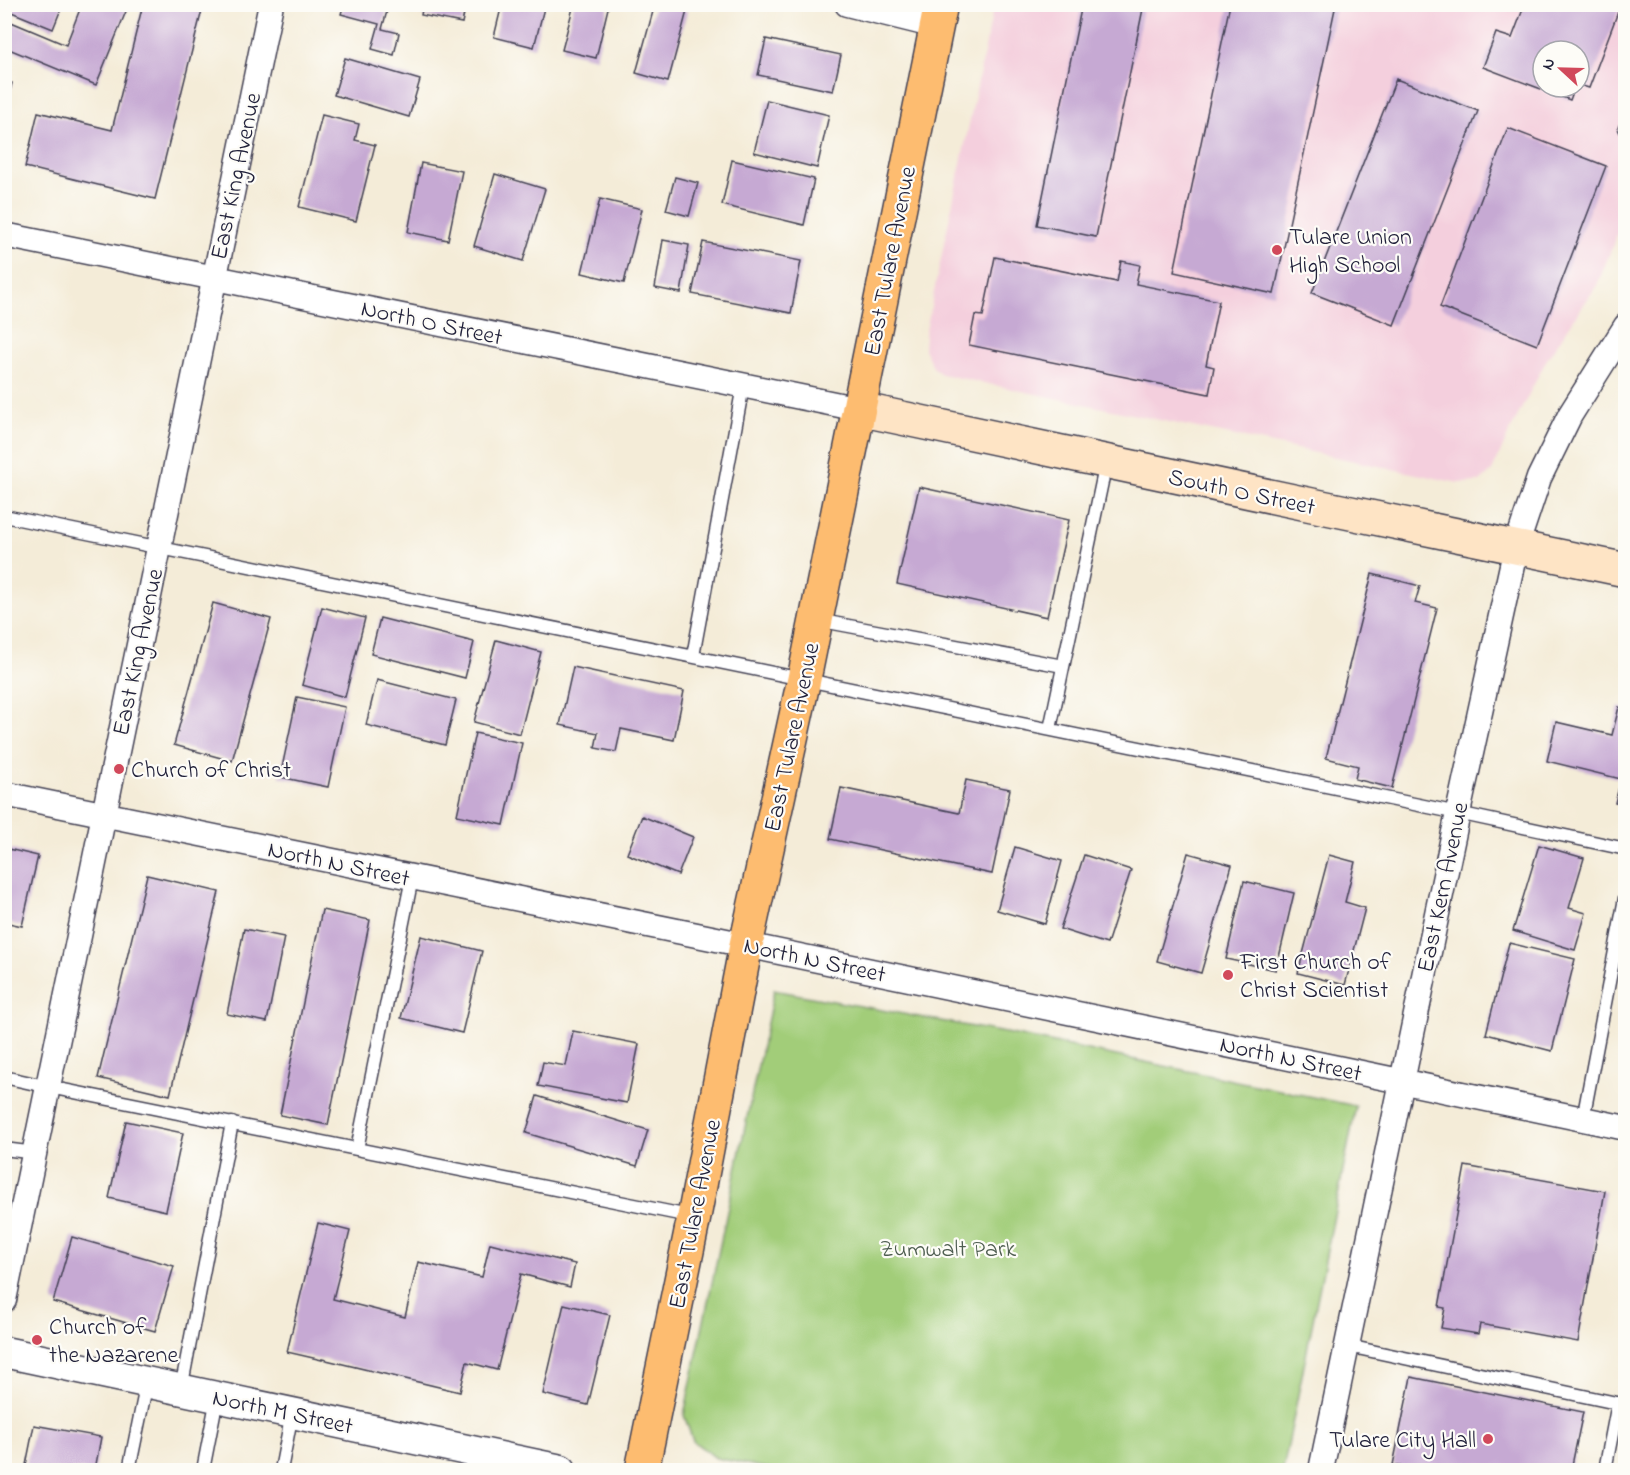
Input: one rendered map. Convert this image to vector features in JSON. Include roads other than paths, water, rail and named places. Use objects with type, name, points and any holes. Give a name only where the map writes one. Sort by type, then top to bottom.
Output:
[{"type":"main road","name":"East Tulare Avenue","points":[[642,1470],[694,1217],[746,945],[804,679],[939,15]]},
{"type":"main road","name":"South O Street","points":[[859,409],[1626,570]]},
{"type":"street","name":"East King Avenue","points":[[4,1300],[271,4]]},
{"type":"street","points":[[847,4],[939,15]]},
{"type":"street","name":"North O Street","points":[[4,235],[859,409]]},
{"type":"street","name":"East Kern Avenue","points":[[1321,1470],[1401,1081],[1516,547],[1539,478],[1565,425],[1626,326]]},
{"type":"street","name":"North N Street","points":[[4,794],[1626,1128]]},
{"type":"street","name":"North M Street","points":[[4,1352],[561,1470]]},
{"type":"lane","points":[[693,656],[743,386]]},
{"type":"lane","points":[[1050,729],[1107,462]]},
{"type":"lane","points":[[4,516],[1626,849]]},
{"type":"lane","points":[[816,620],[1064,666]]},
{"type":"lane","points":[[357,1149],[412,878]]},
{"type":"lane","points":[[1582,1119],[1626,892]]},
{"type":"lane","points":[[4,1077],[694,1217]]},
{"type":"lane","points":[[180,1390],[232,1124]]},
{"type":"lane","points":[[4,1149],[35,1153]]},
{"type":"lane","points":[[1348,1346],[1622,1404],[1605,1470]]},
{"type":"lane","points":[[129,1470],[147,1383]]},
{"type":"lane","points":[[203,1470],[218,1397]]},
{"type":"lane","points":[[281,1470],[292,1413]]},
{"type":"place","name":"Tulare Union High School","points":[[1277,250]]},
{"type":"place","name":"Church of Christ","points":[[119,769]]},
{"type":"place","name":"First Church of Christ Scientist","points":[[1228,975]]},
{"type":"place","name":"Church of the Nazarene","points":[[37,1340]]},
{"type":"place","name":"Tulare City Hall","points":[[1488,1439]]},
{"type":"park label","name":"Zumwalt Park","points":[[948,1248]]}]
